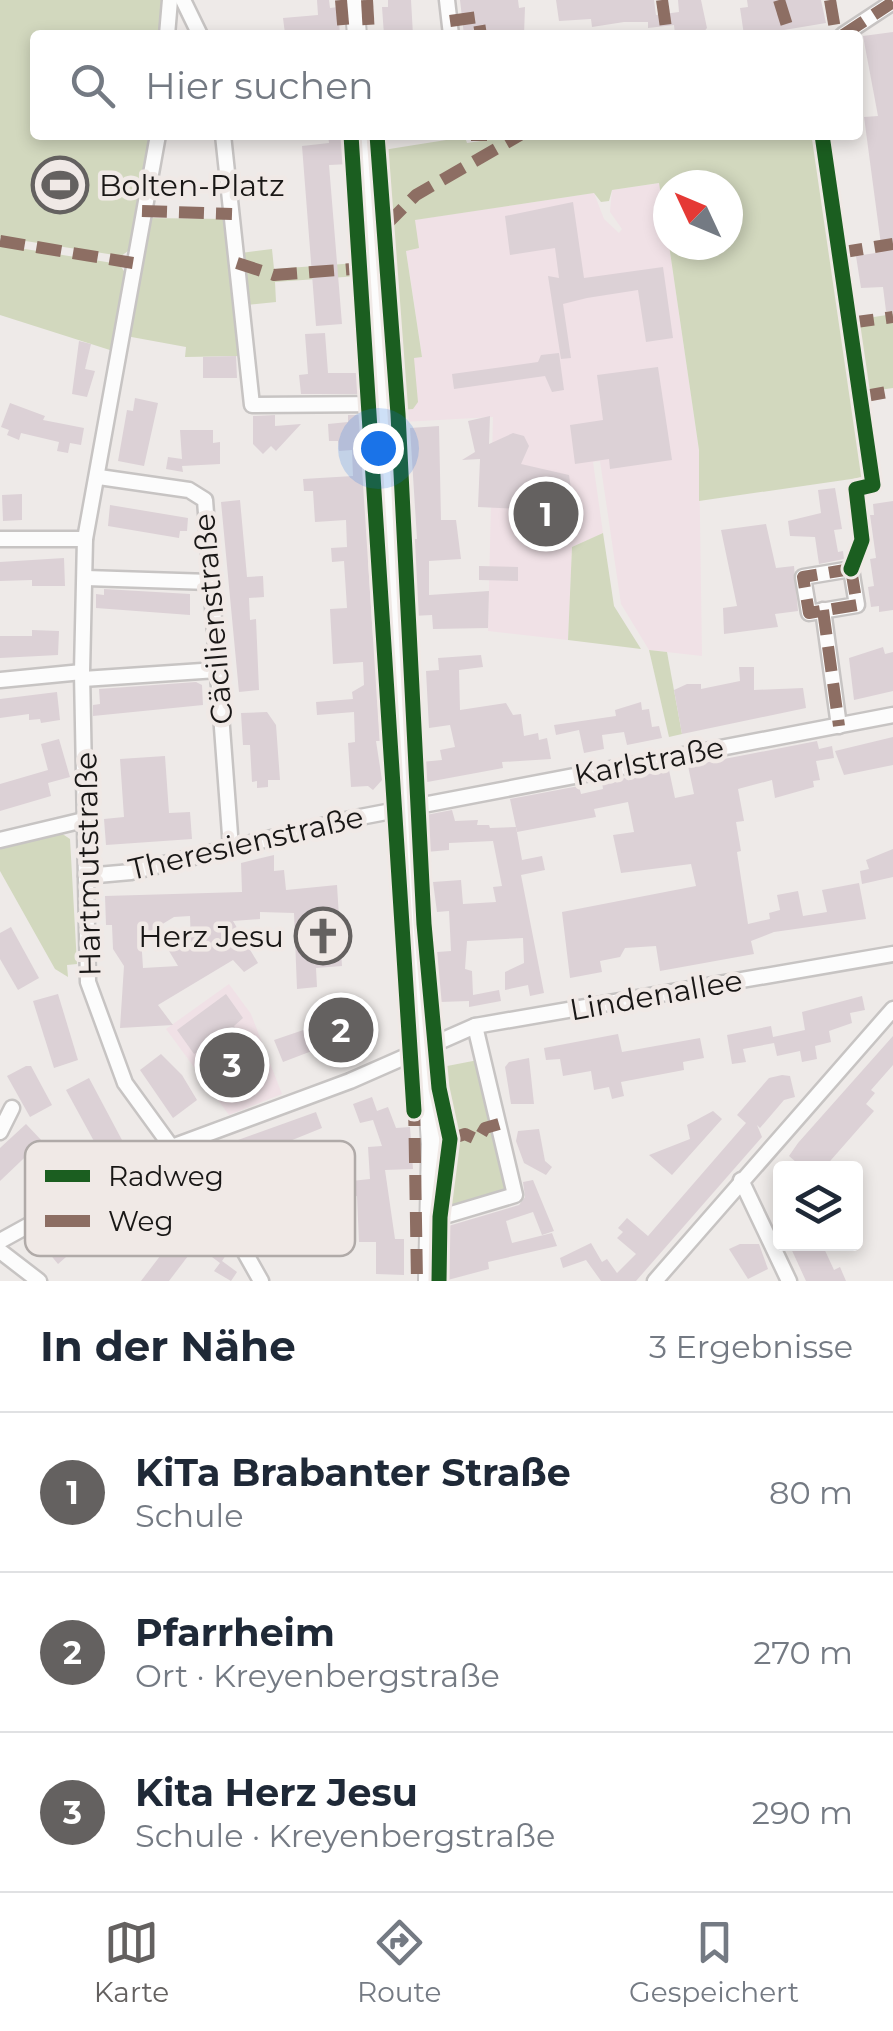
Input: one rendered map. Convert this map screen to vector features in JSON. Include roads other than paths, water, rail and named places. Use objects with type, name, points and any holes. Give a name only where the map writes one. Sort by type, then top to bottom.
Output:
[{"type":"main road","points":[[354,0],[357,30]]},
{"type":"main road","points":[[365,140],[406,808],[431,1144],[428,1281]]},
{"type":"street","points":[[167,30],[170,0]]},
{"type":"street","points":[[184,0],[198,30]]},
{"type":"street","points":[[447,0],[450,30]]},
{"type":"street","points":[[851,30],[893,2]]},
{"type":"street","name":"Hartmutstraße","points":[[157,140],[85,539],[82,676],[88,819],[88,982],[125,1083],[164,1141]]},
{"type":"street","points":[[223,140],[252,405],[383,404]]},
{"type":"street","name":"Cäcilienstraße","points":[[98,476],[189,490],[205,500],[231,848]]},
{"type":"street","points":[[0,539],[85,539]]},
{"type":"street","points":[[86,578],[210,582]]},
{"type":"street","points":[[824,610],[839,726]]},
{"type":"street","points":[[0,680],[217,670]]},
{"type":"street","name":"Karlstraße","points":[[406,808],[893,715]]},
{"type":"street","name":"Theresienstraße","points":[[86,876],[131,872],[406,808]]},
{"type":"street","points":[[0,840],[88,819]]},
{"type":"street","name":"Lindenallee","points":[[188,1141],[350,1081],[475,1026],[893,954]]},
{"type":"street","points":[[655,1281],[893,1009]]},
{"type":"street","points":[[431,1220],[515,1195],[475,1026]]},
{"type":"street","points":[[0,1132],[12,1108]]},
{"type":"street","points":[[741,1180],[788,1281]]},
{"type":"street","name":"Lindenallee","points":[[0,1240],[25,1226]]},
{"type":"street","points":[[0,1251],[38,1281]]},
{"type":"street","name":"Hartmutstraße","points":[[247,1256],[261,1281]]},
{"type":"place","name":"Bolten-Platz","points":[[60,185]]},
{"type":"place","name":"KiTa Brabanter Straße","points":[[546,514]]},
{"type":"place","name":"Herz Jesu","points":[[323,936]]},
{"type":"place","name":"Pfarrheim","points":[[341,1030]]},
{"type":"place","name":"Kita Herz Jesu","points":[[232,1065]]}]
